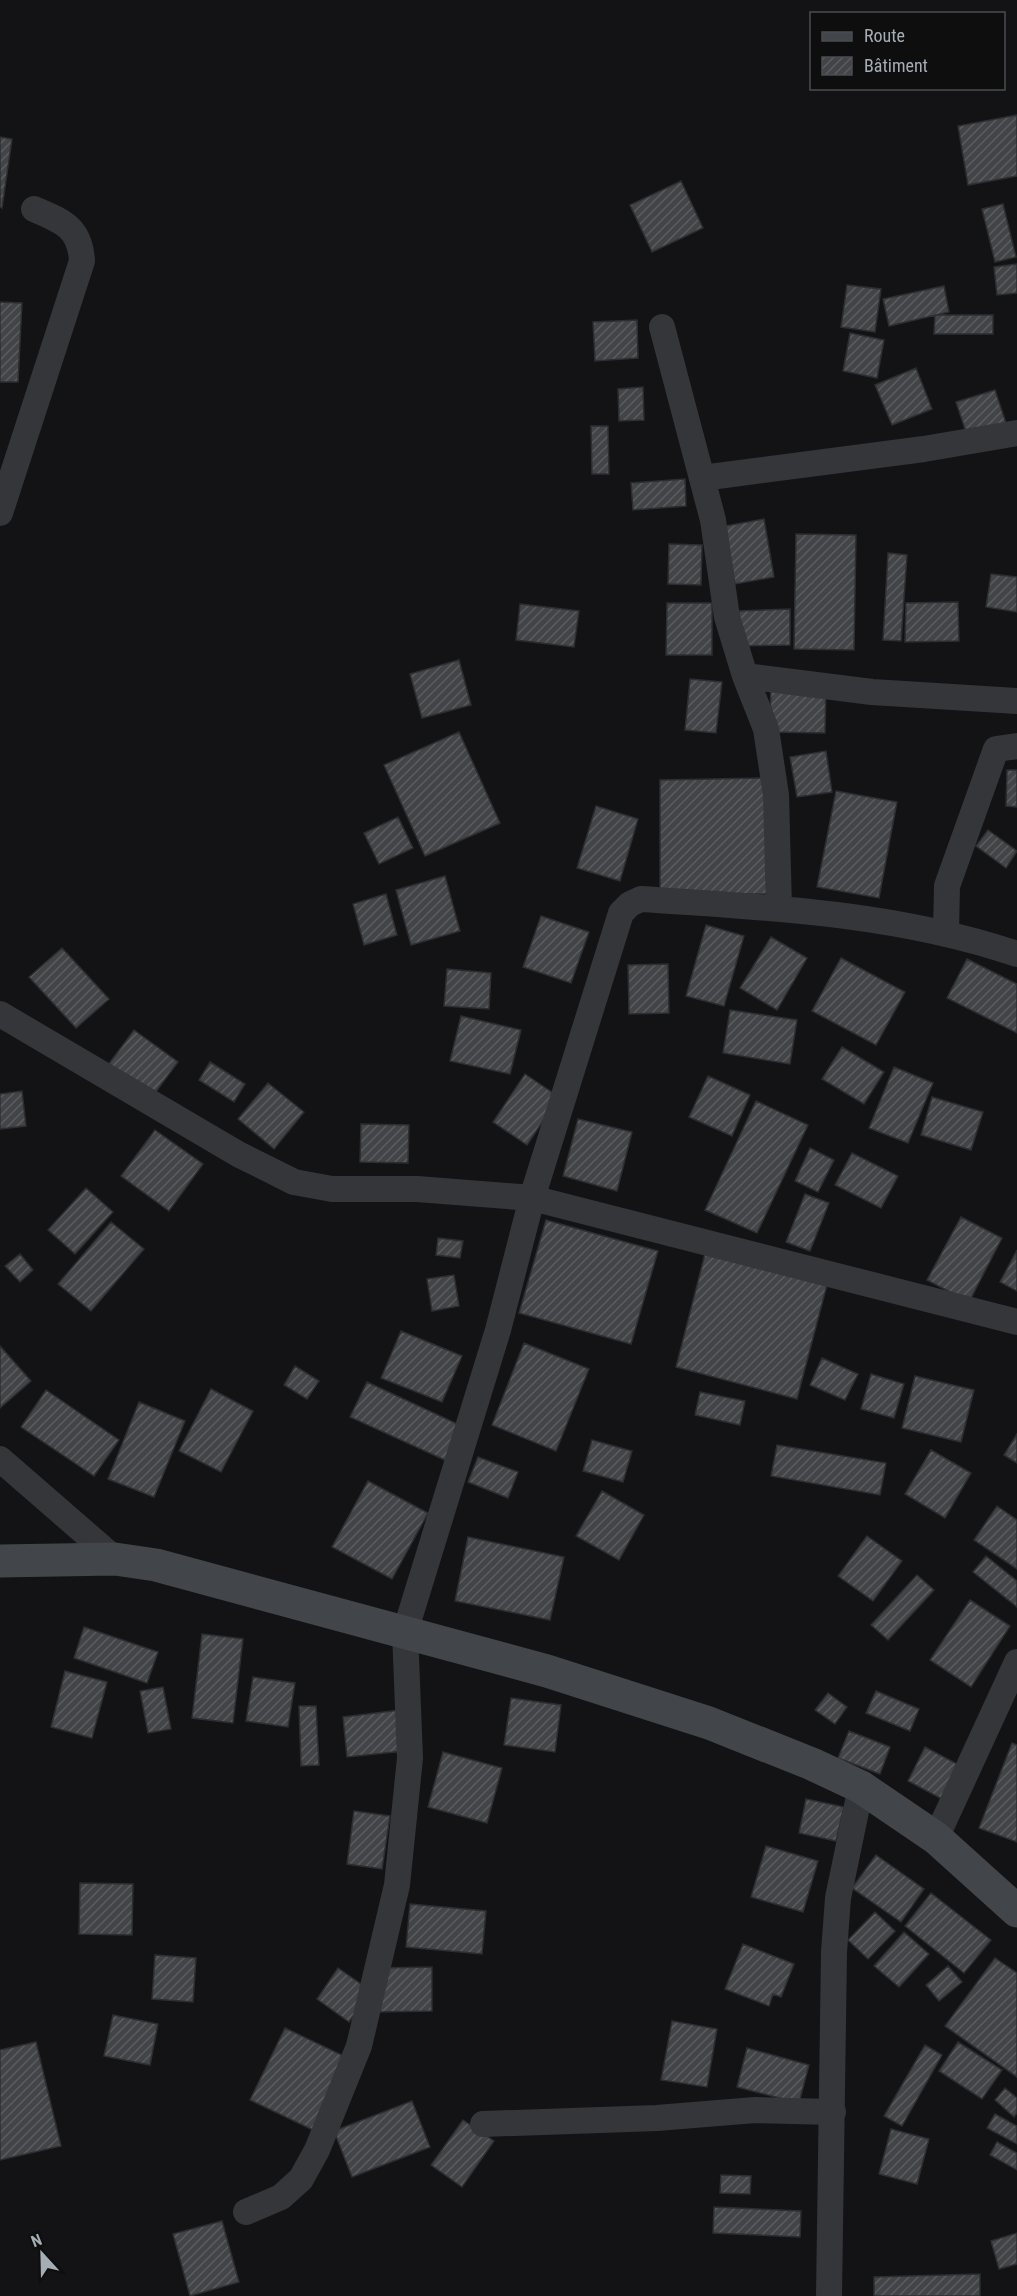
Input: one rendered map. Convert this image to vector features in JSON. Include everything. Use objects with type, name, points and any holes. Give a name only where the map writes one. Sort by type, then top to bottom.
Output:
[{"type":"main road","points":[[0,1561],[115,1558],[156,1564],[547,1671],[709,1723],[812,1764],[861,1787],[936,1838],[1017,1911]]},
{"type":"street","points":[[0,513],[82,261],[81,246],[63,222],[34,209]]},
{"type":"street","points":[[662,327],[713,520],[727,617],[745,676],[766,729],[773,771],[779,908]]},
{"type":"street","points":[[702,478],[924,449],[1017,433]]},
{"type":"street","points":[[745,676],[872,692],[1017,701]]},
{"type":"street","points":[[946,932],[946,886],[996,749],[1017,746]]},
{"type":"street","points":[[246,2212],[281,2197],[301,2179],[317,2150],[359,2046],[398,1885],[410,1758],[405,1632],[498,1330],[532,1198],[621,914],[630,904],[641,899],[779,908],[946,932],[1017,954]]},
{"type":"street","points":[[0,1014],[238,1154],[294,1182],[332,1190],[417,1189],[532,1198],[1017,1322]]},
{"type":"street","points":[[0,1459],[115,1558]]},
{"type":"street","points":[[936,1838],[1017,1662]]},
{"type":"street","points":[[829,2296],[834,2112],[834,1952],[838,1898],[861,1787]]},
{"type":"street","points":[[483,2124],[657,2118],[755,2110],[834,2112]]},
{"type":"building","points":[[1017,115],[1017,176],[968,185],[958,126]]},
{"type":"building","points":[[0,137],[12,139],[2,208],[0,207]]},
{"type":"building","points":[[681,181],[703,228],[652,252],[630,205]]},
{"type":"building","points":[[1003,204],[1016,257],[995,262],[982,209]]},
{"type":"building","points":[[1017,264],[1017,293],[997,295],[994,267]]},
{"type":"building","points":[[847,285],[881,289],[875,332],[841,327]]},
{"type":"building","points":[[944,286],[949,312],[889,326],[883,299]]},
{"type":"building","points":[[0,302],[22,303],[18,382],[0,382]]},
{"type":"building","points":[[935,315],[993,315],[993,334],[934,334]]},
{"type":"building","points":[[637,320],[638,358],[595,361],[593,322]]},
{"type":"building","points":[[850,333],[884,340],[877,378],[843,371]]},
{"type":"building","points":[[916,368],[932,409],[892,425],[875,385]]},
{"type":"building","points":[[643,387],[644,420],[619,421],[618,389]]},
{"type":"building","points":[[995,390],[1007,426],[968,438],[956,402]]},
{"type":"building","points":[[591,426],[608,426],[609,474],[592,474]]},
{"type":"building","points":[[685,479],[686,506],[633,510],[631,483]]},
{"type":"building","points":[[764,519],[774,577],[735,584],[725,526]]},
{"type":"building","points":[[796,534],[856,535],[854,650],[794,649]]},
{"type":"building","points":[[669,544],[702,545],[701,585],[668,584]]},
{"type":"building","points":[[888,553],[907,555],[901,641],[883,640]]},
{"type":"building","points":[[991,574],[1017,577],[1017,612],[986,607]]},
{"type":"building","points":[[958,602],[959,641],[905,642],[906,603]]},
{"type":"building","points":[[667,603],[712,603],[712,655],[666,655]]},
{"type":"building","points":[[520,604],[579,611],[574,647],[516,640]]},
{"type":"building","points":[[790,609],[790,645],[739,646],[739,611]]},
{"type":"building","points":[[459,660],[471,705],[422,718],[410,674]]},
{"type":"building","points":[[690,679],[722,682],[716,733],[685,730]]},
{"type":"building","points":[[771,681],[826,682],[825,733],[770,732]]},
{"type":"building","points":[[459,732],[500,823],[425,856],[384,765]]},
{"type":"building","points":[[826,751],[832,792],[797,797],[790,757]]},
{"type":"building","points":[[1007,770],[1017,770],[1017,807],[1006,806]]},
{"type":"building","points":[[770,778],[771,894],[660,895],[660,780]]},
{"type":"building","points":[[836,791],[897,802],[879,898],[817,887]]},
{"type":"building","points":[[596,806],[638,819],[620,881],[577,868]]},
{"type":"building","points":[[398,817],[413,848],[379,864],[364,833]]},
{"type":"building","points":[[988,830],[1017,851],[1006,868],[976,846]]},
{"type":"building","points":[[445,876],[460,931],[411,945],[396,890]]},
{"type":"building","points":[[386,894],[397,935],[364,945],[353,904]]},
{"type":"building","points":[[541,916],[589,932],[571,983],[523,967]]},
{"type":"building","points":[[706,925],[744,936],[724,1006],[686,996]]},
{"type":"building","points":[[771,937],[807,958],[777,1010],[740,988]]},
{"type":"building","points":[[62,948],[109,999],[76,1028],[29,977]]},
{"type":"building","points":[[841,958],[905,992],[876,1045],[812,1011]]},
{"type":"building","points":[[967,959],[1017,984],[1017,1033],[947,998]]},
{"type":"building","points":[[668,964],[669,1013],[629,1014],[628,965]]},
{"type":"building","points":[[447,969],[491,973],[489,1009],[444,1006]]},
{"type":"building","points":[[730,1010],[797,1020],[790,1064],[723,1053]]},
{"type":"building","points":[[461,1016],[521,1030],[510,1074],[450,1061]]},
{"type":"building","points":[[134,1030],[178,1062],[152,1097],[108,1065]]},
{"type":"building","points":[[842,1047],[884,1072],[864,1104],[822,1079]]},
{"type":"building","points":[[210,1062],[245,1084],[234,1102],[199,1080]]},
{"type":"building","points":[[894,1067],[933,1083],[908,1143],[869,1128]]},
{"type":"building","points":[[525,1074],[559,1097],[527,1145],[493,1122]]},
{"type":"building","points":[[708,1076],[750,1095],[732,1136],[689,1117]]},
{"type":"building","points":[[268,1083],[304,1112],[274,1149],[238,1119]]},
{"type":"building","points":[[22,1091],[26,1126],[0,1129],[0,1094]]},
{"type":"building","points":[[932,1097],[983,1112],[971,1150],[921,1135]]},
{"type":"building","points":[[756,1101],[808,1125],[757,1233],[705,1210]]},
{"type":"building","points":[[578,1119],[632,1132],[617,1191],[563,1176]]},
{"type":"building","points":[[361,1124],[409,1125],[408,1163],[360,1162]]},
{"type":"building","points":[[155,1130],[203,1164],[169,1211],[121,1176]]},
{"type":"building","points":[[810,1148],[834,1160],[818,1192],[795,1181]]},
{"type":"building","points":[[852,1153],[898,1176],[881,1208],[835,1185]]},
{"type":"building","points":[[86,1188],[113,1212],[75,1254],[48,1230]]},
{"type":"building","points":[[805,1194],[829,1203],[810,1251],[786,1242]]},
{"type":"building","points":[[961,1217],[1002,1238],[969,1302],[927,1280]]},
{"type":"building","points":[[546,1220],[658,1251],[631,1344],[519,1313]]},
{"type":"building","points":[[111,1222],[144,1249],[91,1311],[58,1284]]},
{"type":"building","points":[[438,1238],[463,1241],[460,1258],[436,1255]]},
{"type":"building","points":[[706,1250],[828,1281],[797,1399],[676,1367]]},
{"type":"building","points":[[1017,1250],[1017,1291],[1000,1282]]},
{"type":"building","points":[[20,1254],[33,1270],[20,1282],[5,1266]]},
{"type":"building","points":[[454,1275],[459,1306],[432,1311],[427,1279]]},
{"type":"building","points":[[401,1331],[462,1356],[442,1402],[381,1378]]},
{"type":"building","points":[[524,1343],[589,1369],[556,1451],[492,1425]]},
{"type":"building","points":[[0,1346],[31,1381],[0,1408]]},
{"type":"building","points":[[822,1358],[858,1374],[845,1400],[810,1385]]},
{"type":"building","points":[[295,1366],[319,1381],[307,1399],[284,1385]]},
{"type":"building","points":[[871,1374],[904,1384],[894,1418],[861,1409]]},
{"type":"building","points":[[915,1376],[974,1390],[961,1442],[902,1428]]},
{"type":"building","points":[[367,1382],[464,1427],[447,1461],[350,1417]]},
{"type":"building","points":[[211,1389],[253,1411],[221,1472],[179,1451]]},
{"type":"building","points":[[46,1390],[119,1440],[94,1476],[21,1427]]},
{"type":"building","points":[[700,1392],[745,1401],[740,1425],[695,1415]]},
{"type":"building","points":[[139,1402],[185,1421],[154,1497],[108,1479]]},
{"type":"building","points":[[1017,1434],[1017,1463],[1004,1455]]},
{"type":"building","points":[[592,1440],[632,1451],[623,1482],[583,1471]]},
{"type":"building","points":[[777,1445],[886,1463],[880,1495],[771,1476]]},
{"type":"building","points":[[931,1450],[971,1473],[945,1518],[905,1494]]},
{"type":"building","points":[[478,1457],[518,1472],[508,1498],[468,1482]]},
{"type":"building","points":[[368,1481],[428,1513],[392,1579],[332,1547]]},
{"type":"building","points":[[602,1491],[644,1515],[619,1560],[576,1536]]},
{"type":"building","points":[[997,1506],[1017,1520],[1017,1569],[974,1540]]},
{"type":"building","points":[[867,1536],[902,1561],[873,1601],[838,1576]]},
{"type":"building","points":[[468,1537],[564,1557],[550,1620],[455,1601]]},
{"type":"building","points":[[986,1556],[1017,1581],[1017,1607],[973,1572]]},
{"type":"building","points":[[917,1575],[934,1590],[888,1640],[871,1625]]},
{"type":"building","points":[[970,1600],[1010,1626],[971,1687],[930,1660]]},
{"type":"building","points":[[84,1627],[158,1652],[147,1683],[74,1658]]},
{"type":"building","points":[[202,1634],[243,1639],[233,1723],[192,1718]]},
{"type":"building","points":[[65,1671],[107,1682],[92,1738],[51,1727]]},
{"type":"building","points":[[253,1677],[295,1683],[288,1727],[246,1721]]},
{"type":"building","points":[[163,1687],[171,1729],[148,1733],[140,1691]]},
{"type":"building","points":[[876,1691],[919,1709],[910,1731],[866,1713]]},
{"type":"building","points":[[828,1693],[847,1707],[835,1724],[815,1710]]},
{"type":"building","points":[[511,1698],[561,1705],[555,1752],[504,1745]]},
{"type":"building","points":[[299,1706],[316,1706],[319,1765],[301,1766]]},
{"type":"building","points":[[400,1710],[404,1751],[347,1757],[343,1717]]},
{"type":"building","points":[[849,1731],[890,1747],[880,1774],[838,1758]]},
{"type":"building","points":[[1012,1743],[1017,1745],[1017,1842],[979,1828]]},
{"type":"building","points":[[925,1747],[959,1765],[942,1799],[908,1781]]},
{"type":"building","points":[[443,1752],[502,1768],[487,1823],[428,1807]]},
{"type":"building","points":[[806,1799],[844,1807],[836,1841],[799,1833]]},
{"type":"building","points":[[354,1811],[390,1816],[382,1869],[347,1864]]},
{"type":"building","points":[[766,1846],[818,1861],[803,1912],[751,1897]]},
{"type":"building","points":[[876,1855],[924,1889],[901,1922],[852,1888]]},
{"type":"building","points":[[80,1883],[133,1884],[132,1935],[79,1934]]},
{"type":"building","points":[[931,1893],[991,1940],[964,1973],[905,1926]]},
{"type":"building","points":[[410,1904],[486,1911],[482,1954],[406,1947]]},
{"type":"building","points":[[875,1912],[895,1931],[868,1959],[848,1940]]},
{"type":"building","points":[[904,1932],[929,1954],[899,1987],[874,1966]]},
{"type":"building","points":[[743,1944],[794,1964],[781,1997],[773,1994],[769,2006],[725,1989]]},
{"type":"building","points":[[155,1955],[196,1958],[193,2002],[152,1999]]},
{"type":"building","points":[[995,1958],[1017,1973],[1017,2077],[945,2026]]},
{"type":"building","points":[[948,1966],[962,1982],[939,2001],[926,1985]]},
{"type":"building","points":[[432,1967],[432,2011],[378,2012],[378,1968]]},
{"type":"building","points":[[338,1968],[371,1991],[349,2022],[317,1999]]},
{"type":"building","points":[[113,2015],[158,2024],[150,2065],[104,2056]]},
{"type":"building","points":[[672,2021],[717,2029],[707,2087],[661,2080]]},
{"type":"building","points":[[285,2028],[348,2058],[313,2130],[250,2100]]},
{"type":"building","points":[[36,2042],[61,2146],[0,2160],[0,2050]]},
{"type":"building","points":[[958,2042],[1002,2070],[982,2099],[939,2071]]},
{"type":"building","points":[[925,2045],[942,2055],[902,2126],[884,2116]]},
{"type":"building","points":[[747,2048],[809,2065],[799,2103],[737,2087]]},
{"type":"building","points":[[1005,2088],[1017,2098],[1017,2113],[1014,2117],[995,2100]]},
{"type":"building","points":[[412,2101],[430,2147],[352,2177],[334,2131]]},
{"type":"building","points":[[995,2114],[1017,2126],[1017,2144],[987,2128]]},
{"type":"building","points":[[463,2120],[494,2141],[462,2187],[431,2165]]},
{"type":"building","points":[[891,2129],[929,2139],[917,2184],[879,2174]]},
{"type":"building","points":[[997,2142],[1017,2153],[1017,2170],[990,2155]]},
{"type":"building","points":[[721,2175],[751,2176],[750,2194],[720,2193]]},
{"type":"building","points":[[714,2207],[801,2211],[800,2237],[713,2233]]},
{"type":"building","points":[[222,2221],[239,2282],[190,2296],[173,2234]]},
{"type":"building","points":[[1017,2233],[1017,2264],[999,2269],[991,2241]]},
{"type":"building","points":[[980,2274],[980,2296],[874,2296],[874,2277]]}]
